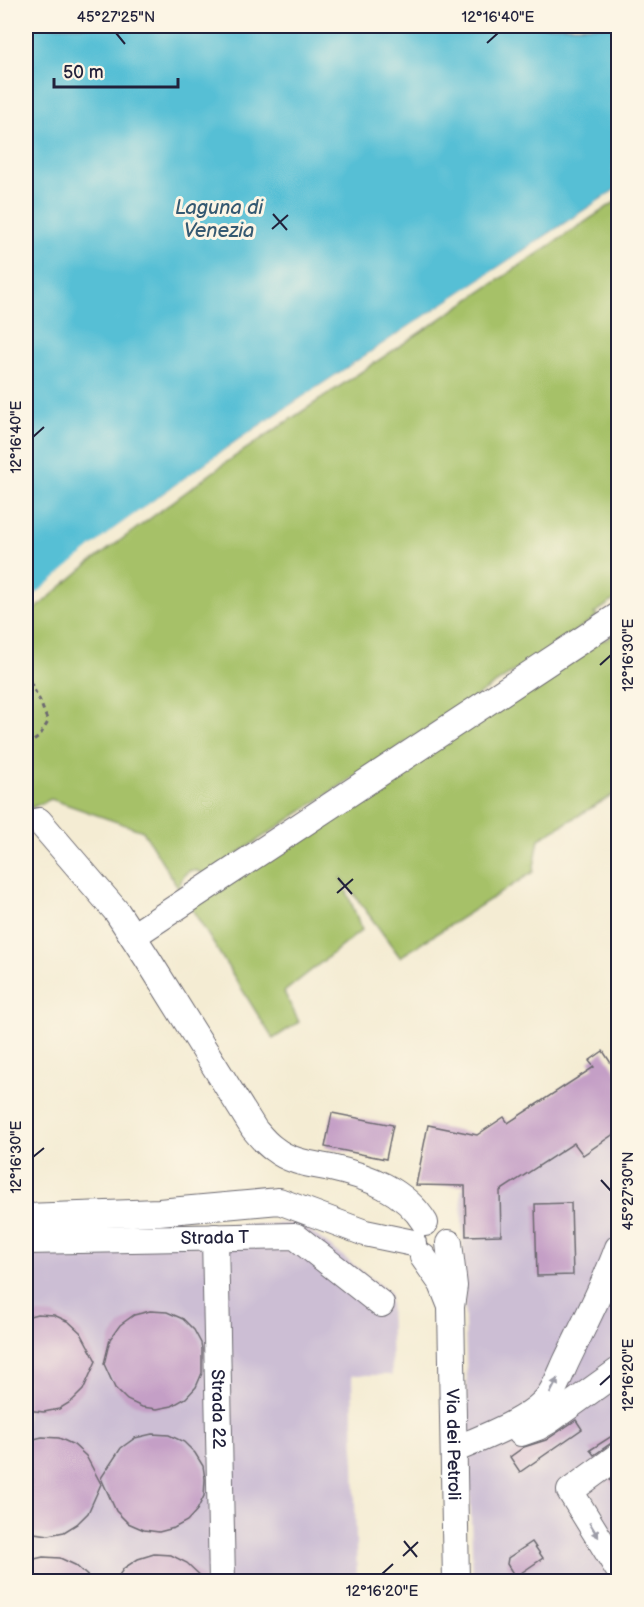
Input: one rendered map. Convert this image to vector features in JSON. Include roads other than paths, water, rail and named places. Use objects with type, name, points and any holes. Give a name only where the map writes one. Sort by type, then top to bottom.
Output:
[{"type":"street","points":[[133,936],[618,616]]},
{"type":"street","name":"Via dei Petroli","points":[[39,821],[117,912],[254,1129],[267,1143],[274,1150],[294,1160],[347,1172],[392,1190],[414,1208],[420,1241],[428,1259],[440,1257],[448,1249],[449,1243],[454,1286],[451,1307],[456,1581]]},
{"type":"street","points":[[26,1217],[159,1212],[279,1201],[365,1233],[420,1241]]},
{"type":"street","name":"Strada T","points":[[26,1241],[295,1236],[381,1304]]},
{"type":"street","name":"Strada 22","points":[[215,1237],[222,1581]]},
{"type":"street","name":"Via dei Petroli","points":[[420,1241],[451,1307]]},
{"type":"street","points":[[454,1460],[498,1430],[530,1413],[545,1401],[591,1310],[618,1248]]},
{"type":"street","points":[[454,1460],[538,1427],[618,1371]]},
{"type":"street","points":[[618,1456],[570,1491],[618,1569]]},
{"type":"water","name":"Laguna di Venezia","points":[[26,26],[618,26],[618,188],[238,440],[113,530],[26,603]]}]
